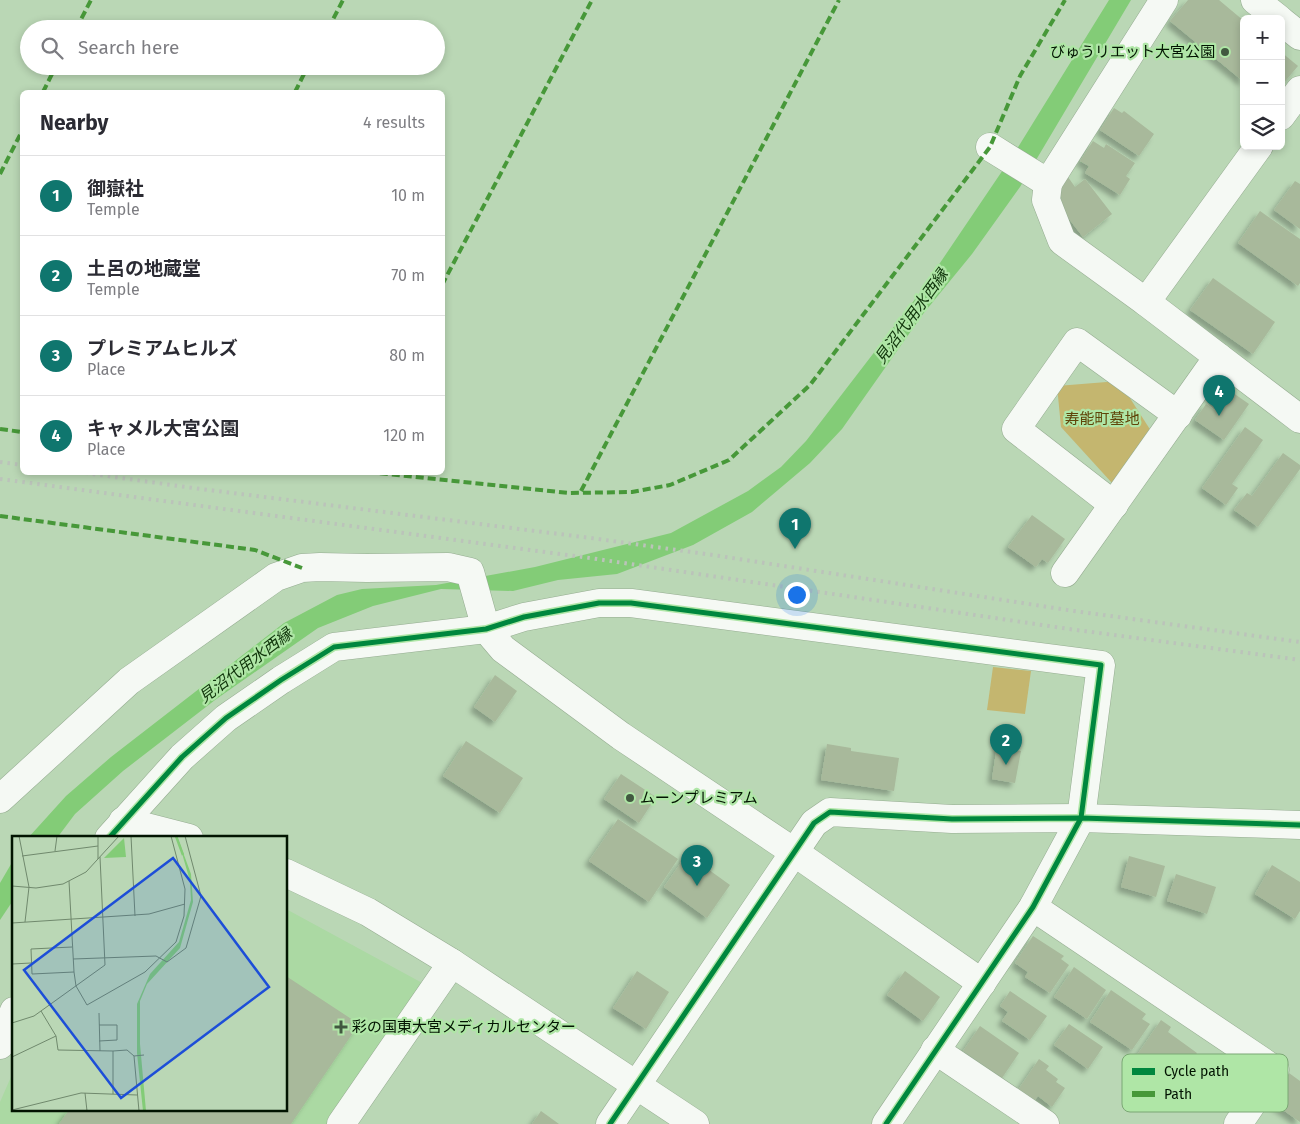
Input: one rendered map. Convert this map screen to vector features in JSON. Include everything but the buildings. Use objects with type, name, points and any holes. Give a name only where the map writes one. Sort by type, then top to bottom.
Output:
[{"type":"street","points":[[1164,0],[1044,180],[1046,200],[1062,241],[1300,419]]},
{"type":"street","points":[[1256,0],[1274,15]]},
{"type":"street","points":[[1285,24],[1300,36]]},
{"type":"street","points":[[1285,111],[1300,90]]},
{"type":"street","points":[[1146,302],[1256,150]]},
{"type":"street","points":[[997,152],[1044,180]]},
{"type":"street","points":[[1114,505],[1016,429],[1078,342],[1178,415]]},
{"type":"street","points":[[1066,573],[1218,357]]},
{"type":"street","points":[[0,799],[129,681],[276,577],[302,568],[320,566],[367,568],[448,567],[470,572],[484,622],[502,649],[621,736],[794,852],[982,983]]},
{"type":"street","points":[[116,829],[182,757],[226,718],[281,680],[334,647],[484,622],[524,617],[599,603],[631,603],[1101,665],[1081,818],[1033,907],[886,1124]]},
{"type":"street","points":[[610,1124],[814,823],[830,812],[952,819],[1081,818],[1300,825]]},
{"type":"street","points":[[116,829],[173,836]]},
{"type":"street","points":[[288,874],[368,912],[452,963],[695,1124]]},
{"type":"street","points":[[1033,907],[1251,1054]]},
{"type":"street","points":[[341,1124],[452,963]]},
{"type":"street","points":[[0,1045],[12,1016]]},
{"type":"street","points":[[935,1050],[1045,1124]]},
{"type":"street","points":[[1238,1124],[1246,1112]]},
{"type":"shaded area","name":"彩の国東大宮メディカルセンター","points":[[288,910],[426,985],[327,1124],[0,1124],[0,1102],[12,1075],[12,1112],[288,1112]]},
{"type":"green space","name":"寿能町墓地","points":[[1119,381],[1151,431],[1112,483],[1061,427],[1057,386]]},
{"type":"green space","points":[[993,667],[1031,671],[1025,714],[987,710]]},
{"type":"water","name":"見沼代用水西縁","points":[[1109,0],[1131,0],[1020,187],[972,254],[923,314],[842,429],[810,463],[752,512],[693,545],[617,574],[558,580],[513,591],[441,589],[373,606],[318,628],[215,700],[123,771],[75,814],[58,836],[30,836],[66,796],[111,757],[284,623],[337,595],[362,589],[436,585],[535,567],[671,533],[748,491],[781,467],[806,441],[919,294],[1015,152]]},
{"type":"water","points":[[12,862],[12,902],[0,920],[0,883]]},
{"type":"railway","points":[[0,462],[20,465]]},
{"type":"railway","points":[[100,475],[591,538],[1074,611],[1300,642]]},
{"type":"railway","points":[[0,479],[590,558],[1069,629],[1300,660]]},
{"type":"marked path","points":[[81,20],[91,0]]},
{"type":"marked path","points":[[333,20],[343,0]]},
{"type":"marked path","points":[[445,279],[592,0]]},
{"type":"marked path","points":[[581,491],[839,0]]},
{"type":"marked path","points":[[397,475],[569,493],[632,492],[670,485],[729,460],[810,385],[990,147],[1020,76],[1065,0]]},
{"type":"marked path","points":[[44,90],[52,75]]},
{"type":"marked path","points":[[296,90],[304,75]]},
{"type":"marked path","points":[[0,174],[20,135]]},
{"type":"marked path","points":[[0,429],[20,432]]},
{"type":"marked path","points":[[0,516],[255,550],[302,568]]},
{"type":"cycle path","points":[[111,836],[182,757],[226,718],[281,680],[334,647],[486,629],[524,617],[599,603],[631,603],[1101,665],[1081,818],[1033,907],[886,1124]]},
{"type":"cycle path","points":[[610,1124],[814,823],[830,812],[952,819],[1081,818],[1300,825]]},
{"type":"place","name":"びゅうリエット大宮公園","points":[[1225,52]]},
{"type":"place","name":"キャメル大宮公園","points":[[1219,416]]},
{"type":"place","name":"御嶽社","points":[[795,549]]},
{"type":"place","name":"土呂の地蔵堂","points":[[1006,765]]},
{"type":"place","name":"ムーンプレミアム","points":[[630,798]]},
{"type":"place","name":"プレミアムヒルズ","points":[[697,886]]},
{"type":"place","name":"彩の国東大宮メディカルセンター","points":[[341,1027]]}]
